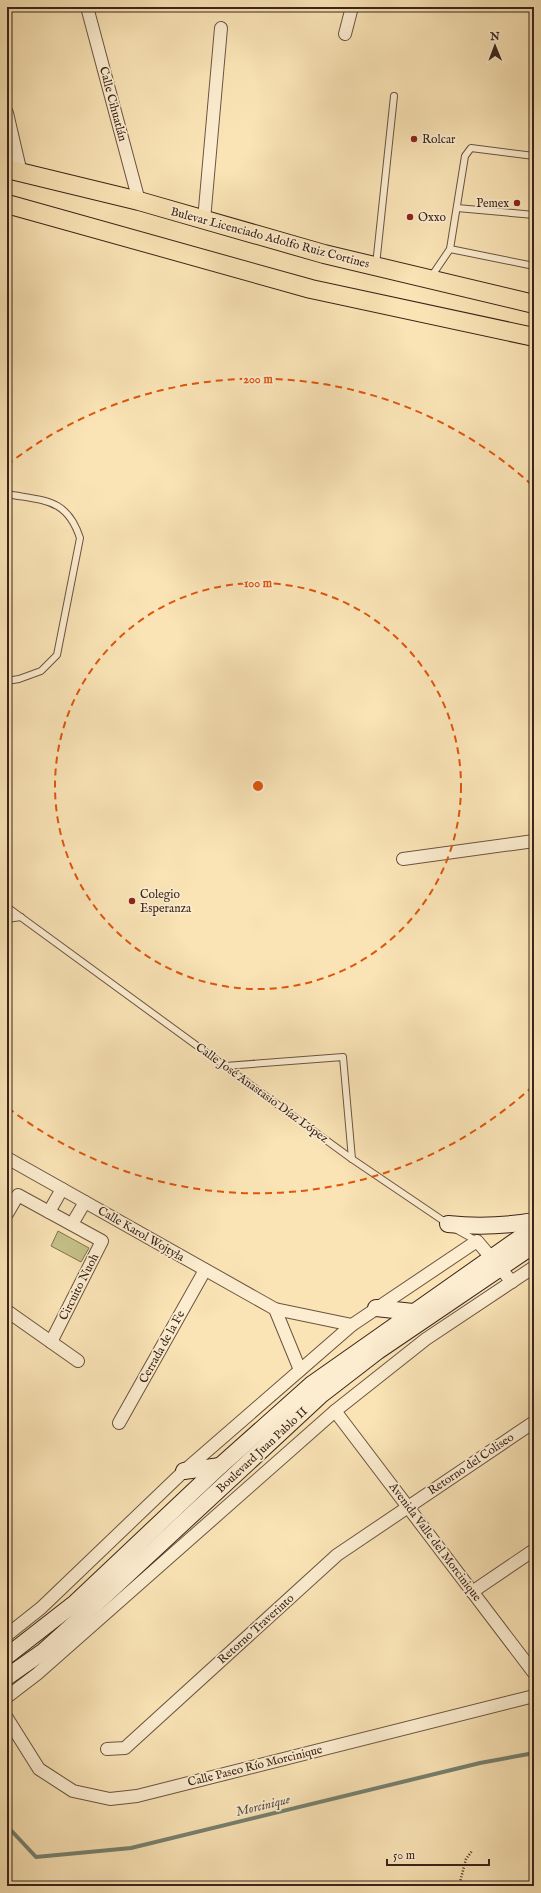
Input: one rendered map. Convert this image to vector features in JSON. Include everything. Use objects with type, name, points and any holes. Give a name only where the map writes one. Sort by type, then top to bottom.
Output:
[{"type":"main road","name":"Bulevar Licenciado Adolfo Ruiz Cortines","points":[[14,171],[139,201],[324,254],[534,304]]},
{"type":"main road","points":[[7,204],[311,289],[534,337]]},
{"type":"main road","points":[[448,1224],[496,1226],[534,1221]]},
{"type":"main road","name":"Boulevard Juan Pablo II","points":[[7,1677],[44,1651],[321,1395],[496,1262],[534,1228]]},
{"type":"main road","name":"Boulevard Juan Pablo II","points":[[7,1656],[64,1612],[220,1466],[312,1384],[413,1312],[496,1262],[534,1245]]},
{"type":"main road","points":[[376,1308],[413,1312]]},
{"type":"main road","points":[[184,1471],[220,1466]]},
{"type":"street","name":"Calle Cihuatlán","points":[[86,7],[139,201]]},
{"type":"street","points":[[345,34],[352,7]]},
{"type":"street","points":[[204,220],[221,28]]},
{"type":"street","points":[[7,113],[14,171]]},
{"type":"street","points":[[403,859],[534,842]]},
{"type":"street","name":"Calle Karol Wojtyła","points":[[7,1158],[275,1309],[352,1325]]},
{"type":"street","points":[[49,1212],[62,1189]]},
{"type":"street","name":"Circuito Nuoh","points":[[7,1214],[18,1195],[102,1241],[51,1342]]},
{"type":"street","points":[[72,1224],[84,1202]]},
{"type":"street","points":[[7,1635],[41,1608],[184,1471],[352,1325],[477,1241]]},
{"type":"street","name":"Calle José Anastasio Díaz López","points":[[477,1241],[512,1282]]},
{"type":"street","points":[[7,1697],[38,1674],[335,1411],[426,1339],[534,1267]]},
{"type":"street","name":"Cerrada de la Fe","points":[[119,1423],[205,1270]]},
{"type":"street","points":[[275,1309],[300,1370]]},
{"type":"street","points":[[7,1311],[78,1361]]},
{"type":"street","name":"Avenida Valle del Morcinique","points":[[335,1411],[534,1674]]},
{"type":"street","name":"Retorno del Coliseo","points":[[408,1507],[534,1422]]},
{"type":"street","name":"Retorno Traverinto","points":[[107,1749],[125,1748],[337,1555],[408,1507]]},
{"type":"street","points":[[472,1592],[534,1550]]},
{"type":"street","points":[[41,1608],[64,1612]]},
{"type":"street","name":"Calle Paseo Río Morcinique","points":[[7,1718],[39,1769],[73,1791],[110,1799],[137,1796],[534,1696]]},
{"type":"lane","points":[[376,266],[394,96]]},
{"type":"lane","points":[[429,280],[450,250],[465,156],[471,148],[534,156]]},
{"type":"lane","points":[[457,208],[534,215]]},
{"type":"lane","points":[[450,250],[534,266]]},
{"type":"lane","points":[[7,494],[53,503],[66,512],[75,523],[80,538],[57,655],[41,671],[19,679],[7,681]]},
{"type":"lane","name":"Calle José Anastasio Díaz López","points":[[7,907],[352,1159],[448,1224],[477,1241]]},
{"type":"lane","points":[[7,919],[20,917]]},
{"type":"lane","points":[[225,1066],[343,1057],[352,1159]]},
{"type":"path","points":[[459,1886],[466,1859],[472,1850]]},
{"type":"shaded area","points":[[58,1231],[89,1248],[81,1262],[51,1246]]},
{"type":"waterway","name":"Morcinique","points":[[7,1826],[36,1857],[131,1848],[480,1763],[534,1753]]},
{"type":"place","name":"Rolcar","points":[[414,139]]},
{"type":"place","name":"Pemex","points":[[517,203]]},
{"type":"place","name":"Oxxo","points":[[410,217]]},
{"type":"place","name":"Colegio Esperanza","points":[[132,901]]}]
